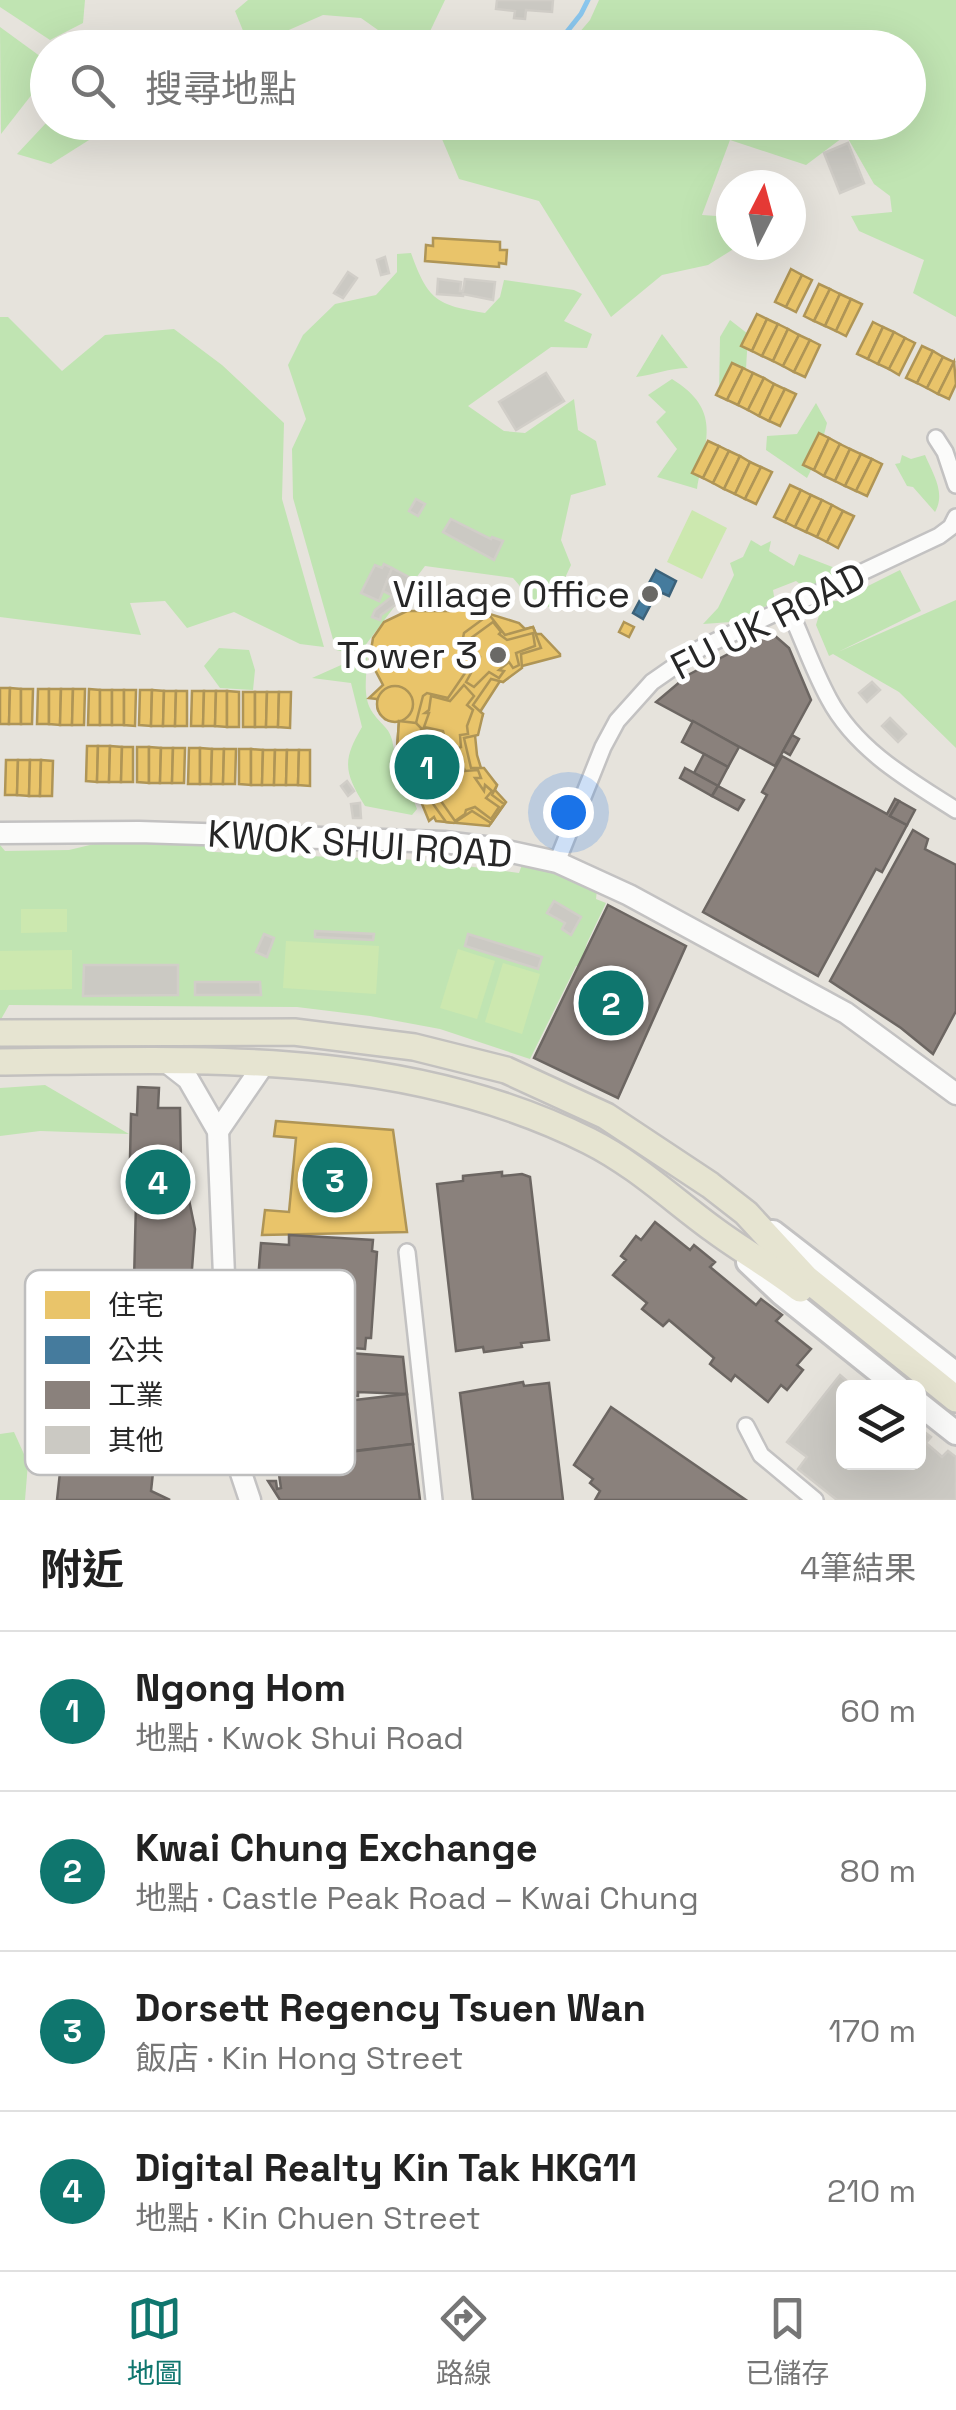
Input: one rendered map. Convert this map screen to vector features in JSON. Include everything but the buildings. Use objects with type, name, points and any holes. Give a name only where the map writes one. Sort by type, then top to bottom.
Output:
[{"type":"main road","points":[[0,1033],[294,1032],[378,1041],[451,1055],[520,1075],[606,1116],[676,1161],[816,1262],[956,1374]]},
{"type":"main road","points":[[0,1062],[164,1061],[370,1071],[480,1097],[591,1142],[644,1174],[716,1232],[782,1294],[889,1380]]},
{"type":"main road","points":[[746,1213],[806,1278],[956,1399]]},
{"type":"main road","points":[[716,1232],[798,1287],[955,1414]]},
{"type":"main road","points":[[926,1409],[956,1433]]},
{"type":"street","points":[[936,438],[956,485]]},
{"type":"street","name":"FU UK ROAD","points":[[557,862],[603,746],[634,699],[676,662],[940,536],[956,517]]},
{"type":"street","points":[[788,607],[830,702],[849,726],[892,769],[956,810]]},
{"type":"street","name":"KWOK SHUI ROAD","points":[[0,833],[139,832],[444,842],[557,862],[689,926],[829,1004],[956,1094]]},
{"type":"street","points":[[164,1061],[188,1079],[218,1131],[223,1270]]},
{"type":"street","points":[[218,1131],[264,1064]]},
{"type":"street","points":[[406,1252],[434,1500]]},
{"type":"street","points":[[746,1426],[761,1455],[816,1500]]},
{"type":"street","points":[[241,1475],[250,1500]]},
{"type":"green space","points":[[0,0],[85,0],[83,23],[69,30],[35,30],[0,7]]},
{"type":"green space","points":[[248,0],[445,0],[431,30],[378,30],[361,18],[323,15],[289,30],[243,30],[235,11]]},
{"type":"green space","points":[[599,0],[956,0],[956,317],[913,293],[924,260],[859,231],[851,216],[892,212],[890,196],[874,184],[849,140],[926,140],[926,30],[581,30]]},
{"type":"green space","points":[[0,27],[30,49],[30,97],[1,134]]},
{"type":"green space","points":[[30,140],[89,140],[51,164],[17,154]]},
{"type":"green space","points":[[442,140],[730,140],[702,215],[716,216],[716,260],[662,275],[611,317],[539,201],[459,179]]},
{"type":"green space","points":[[730,140],[839,140],[806,165]]},
{"type":"green space","points":[[411,253],[429,291],[455,307],[485,313],[500,297],[504,280],[582,294],[564,321],[592,334],[587,348],[551,347],[468,406],[504,431],[525,433],[574,399],[578,430],[596,441],[606,485],[571,495],[561,540],[571,565],[551,608],[531,599],[513,578],[425,566],[358,655],[336,650],[293,498],[292,449],[306,419],[288,365],[303,335],[335,304],[376,295],[397,272],[397,254]]},
{"type":"green space","points":[[0,317],[8,317],[62,371],[105,335],[174,329],[222,365],[284,423],[282,499],[324,647],[300,644],[234,612],[187,628],[165,601],[130,603],[141,635],[0,617]]},
{"type":"green space","points":[[730,320],[748,334],[744,404],[719,398],[720,337]]},
{"type":"green space","points":[[662,334],[688,368],[636,377]]},
{"type":"green space","points":[[672,379],[698,402],[707,427],[697,489],[657,477],[677,449],[656,422],[666,412],[648,395]]},
{"type":"green space","points":[[816,403],[827,423],[819,454],[807,478],[766,450],[767,436],[797,434]]},
{"type":"green space","points":[[902,455],[911,459],[925,455],[939,491],[935,512],[913,487],[907,486],[895,464],[900,463]]},
{"type":"green space","points":[[692,510],[727,528],[702,579],[667,562]]},
{"type":"green space","points":[[751,540],[761,546],[771,541],[769,551],[794,566],[799,554],[835,568],[833,579],[808,590],[796,581],[773,590],[775,602],[731,622],[703,624],[718,608],[734,575],[730,563],[743,557]]},
{"type":"green space","points":[[900,570],[921,611],[838,652],[956,600],[956,748],[899,692],[833,654],[829,656],[816,625],[820,612],[813,602],[838,601]]},
{"type":"green space","points":[[219,648],[249,650],[255,670],[253,690],[220,688],[204,666]]},
{"type":"green space","points":[[368,653],[368,704],[388,731],[394,750],[403,752],[407,783],[417,809],[412,815],[365,806],[348,766],[362,727],[351,683],[312,678]]},
{"type":"green space","points":[[111,840],[202,843],[213,852],[242,853],[245,840],[267,840],[278,855],[420,860],[519,873],[523,862],[597,890],[596,899],[606,903],[580,966],[576,966],[530,1059],[440,1029],[297,1007],[9,1005],[0,1021],[0,845],[5,851],[69,850]]},
{"type":"green space","points":[[21,909],[67,909],[67,932],[21,933]]},
{"type":"green space","points":[[286,941],[379,946],[376,994],[283,988]]},
{"type":"green space","points":[[458,949],[495,961],[477,1019],[440,1008]]},
{"type":"green space","points":[[72,950],[72,989],[0,990],[0,951]]},
{"type":"green space","points":[[503,963],[540,974],[522,1034],[485,1022]]},
{"type":"green space","points":[[45,1085],[129,1134],[40,1131],[0,1136],[0,1088]]},
{"type":"green space","points":[[14,1432],[25,1456],[25,1500],[0,1500],[0,1434]]},
{"type":"waterway","points":[[568,30],[588,0]]},
{"type":"place","name":"Village Office","points":[[650,594]]},
{"type":"place","name":"Tower 3","points":[[498,655]]},
{"type":"place","name":"Ngong Hom","points":[[427,767]]},
{"type":"place","name":"Kwai Chung Exchange","points":[[611,1003]]},
{"type":"place","name":"Dorsett Regency Tsuen Wan","points":[[335,1180]]},
{"type":"place","name":"Digital Realty Kin Tak HKG11","points":[[158,1182]]}]
